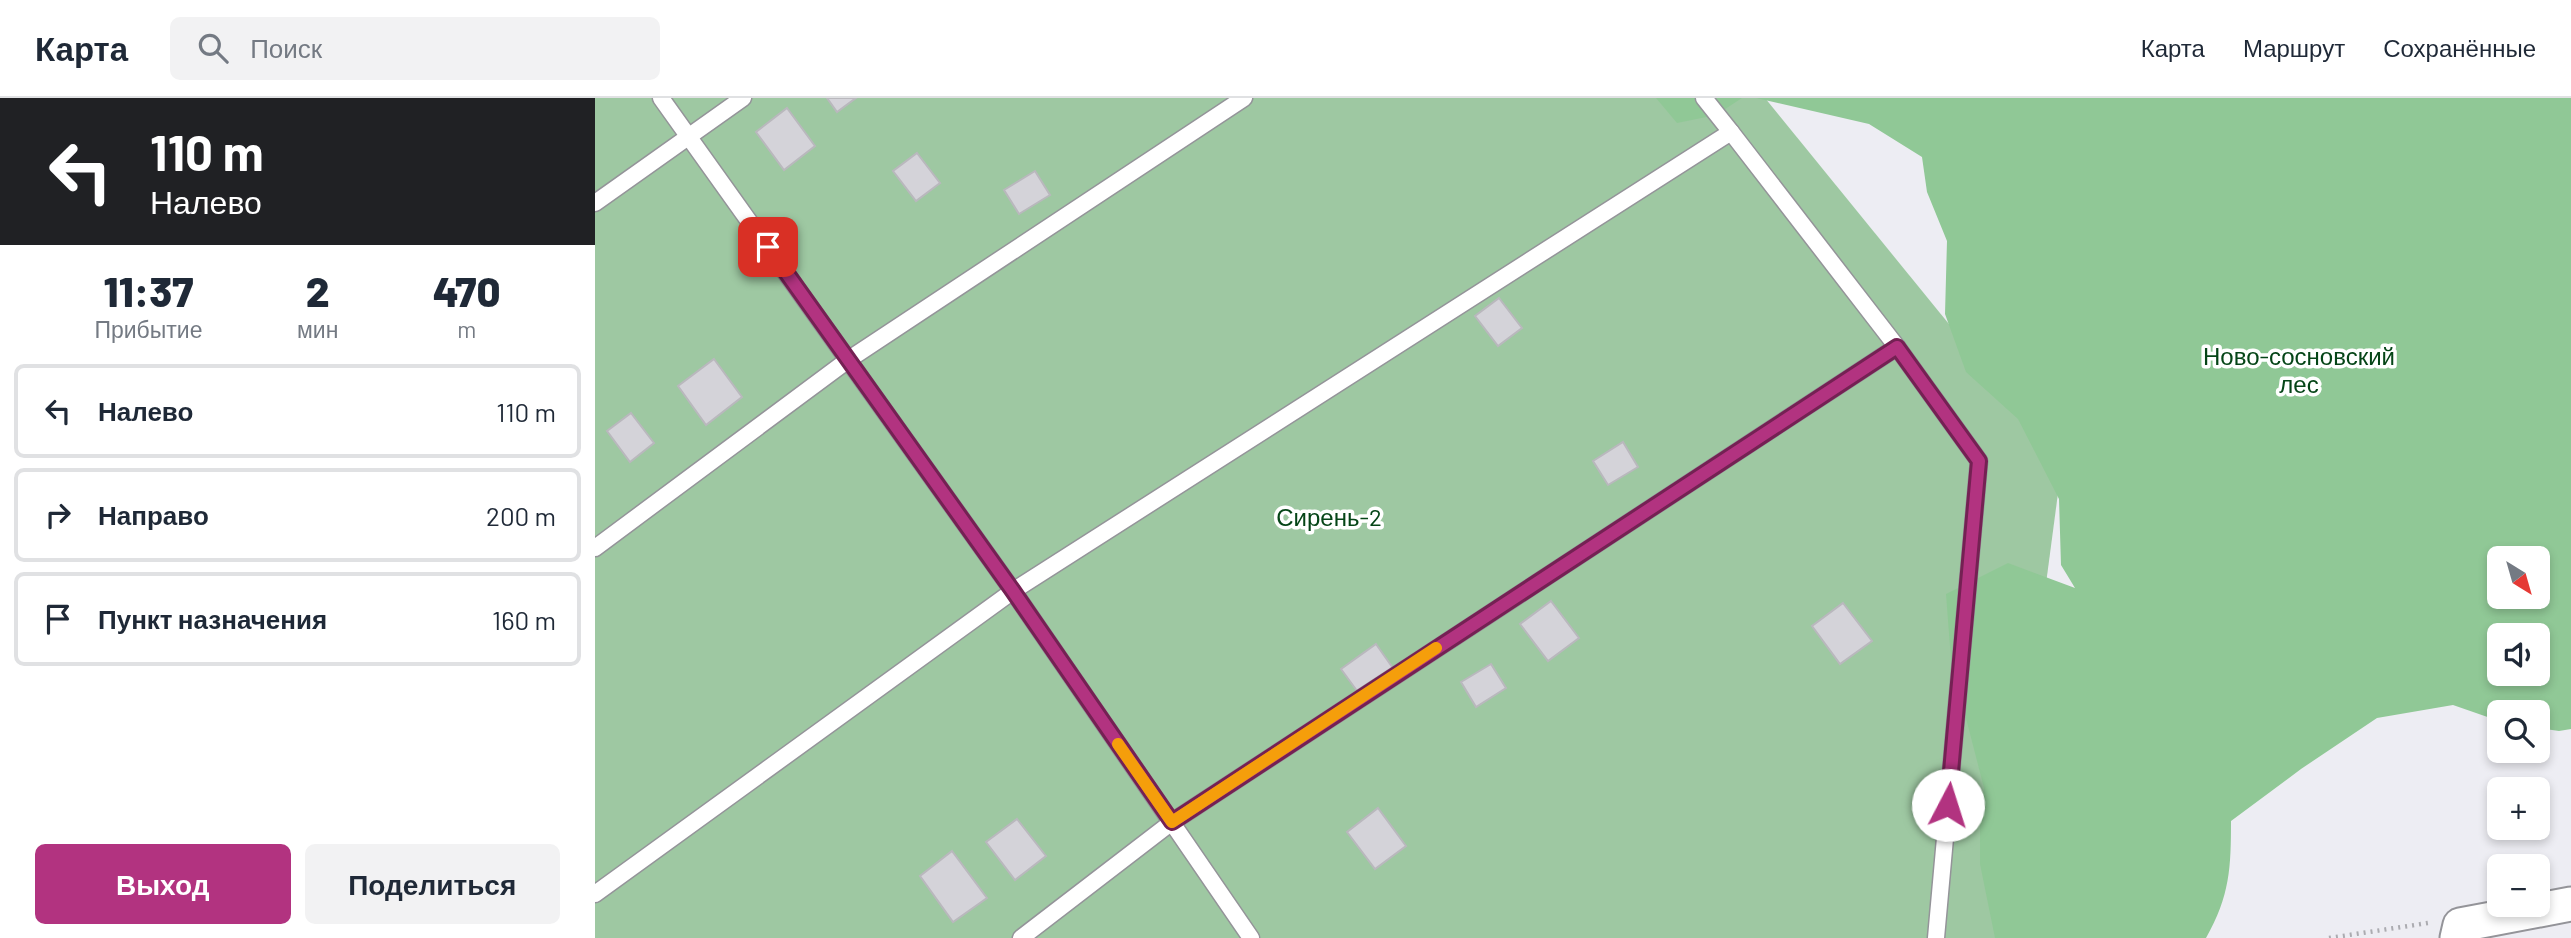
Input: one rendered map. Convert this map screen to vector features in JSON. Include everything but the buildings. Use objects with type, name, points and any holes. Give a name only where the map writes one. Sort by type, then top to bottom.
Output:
[{"type":"street","points":[[2459,931],[2571,904]]},
{"type":"lane","points":[[661,98],[1013,591],[1251,938]]},
{"type":"lane","points":[[595,203],[743,98]]},
{"type":"lane","points":[[595,548],[848,360],[1244,98]]},
{"type":"lane","points":[[1704,98],[1897,347],[1979,461],[1936,938]]},
{"type":"lane","points":[[595,894],[1013,591],[1731,132]]},
{"type":"lane","points":[[1021,938],[1172,822],[1897,347]]},
{"type":"path","points":[[2329,938],[2435,922],[2459,931]]},
{"type":"green space","name":"Сирень-2","points":[[595,98],[1765,98],[2062,463],[1999,938],[595,938]]},
{"type":"green space","points":[[1656,98],[1742,98],[1716,115],[1677,123]]},
{"type":"green space","name":"Ново-сосновский лес","points":[[1756,98],[2571,98],[2571,729],[2550,730],[2550,700],[2487,700],[2487,717],[2453,705],[2377,718],[2301,769],[2231,821],[2227,881],[2220,908],[2206,938],[1995,938],[1980,864],[1980,817],[1984,788],[1951,660],[1946,594],[2008,563],[2075,588],[2061,565],[2059,499],[2018,419],[1966,372],[1945,314],[1947,241],[1927,192],[1922,157],[1869,124]]},
{"type":"slow traffic","points":[[1118,744],[1172,822],[1436,648]]},
{"type":"route","points":[[768,247],[1013,591],[1172,822],[1897,347],[1979,461],[1948,805]]}]
